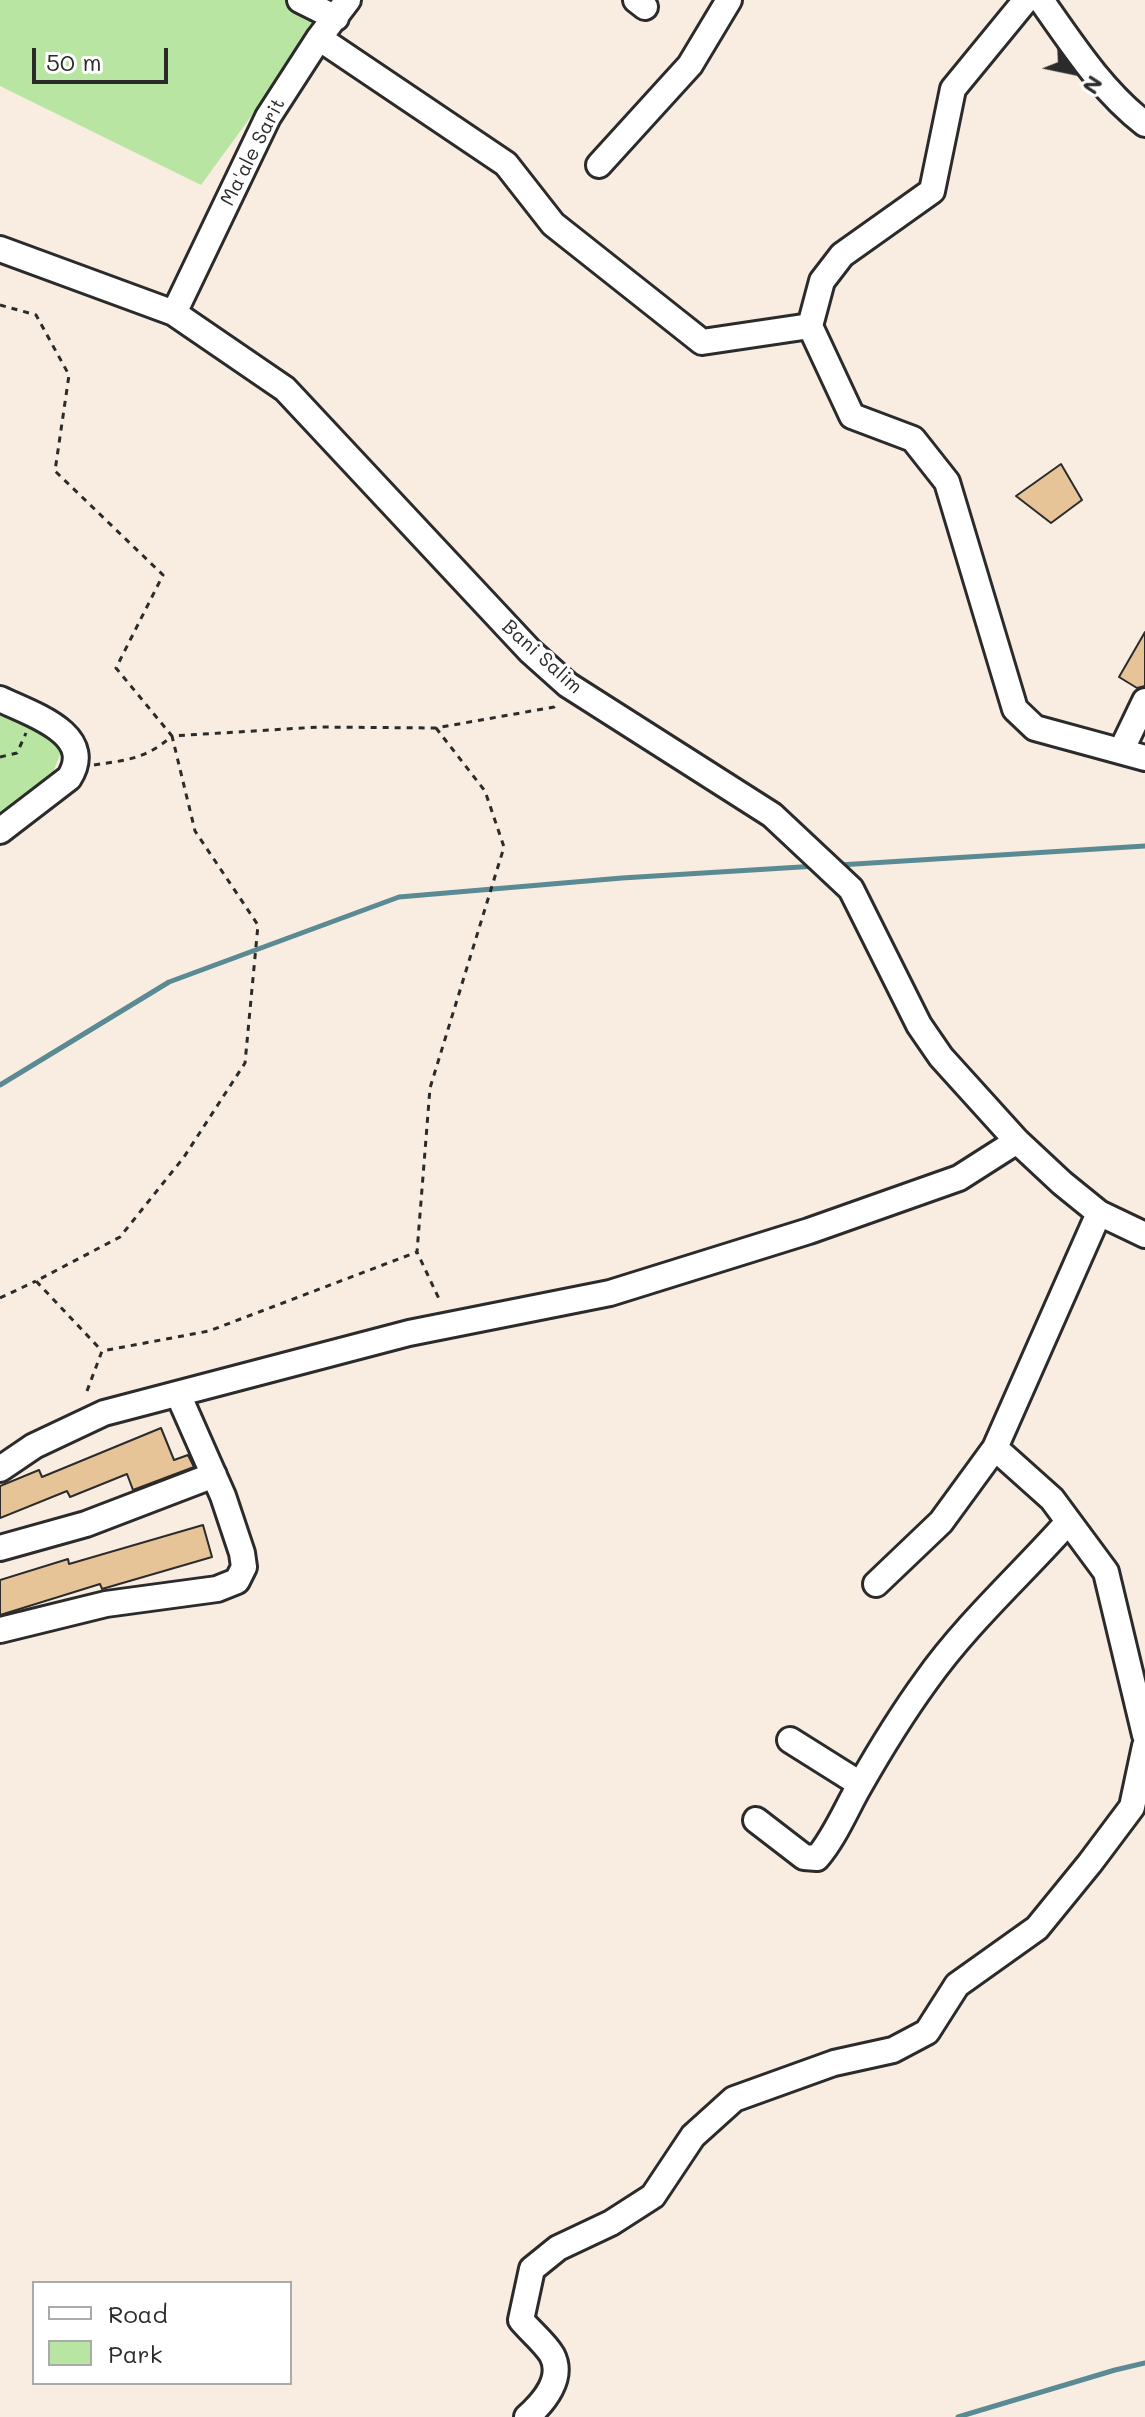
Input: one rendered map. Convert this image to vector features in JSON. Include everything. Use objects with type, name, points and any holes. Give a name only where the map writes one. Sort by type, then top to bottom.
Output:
[{"type":"street","points":[[300,0],[342,9]]},
{"type":"street","points":[[599,165],[690,65],[729,0]]},
{"type":"street","points":[[1026,0],[953,89],[932,191],[842,255],[822,281],[810,326],[852,416],[913,439],[947,482],[1015,709],[1035,728],[1145,758]]},
{"type":"street","points":[[1041,0],[1084,60],[1132,114],[1145,124]]},
{"type":"street","name":"Ma'ale Sarit","points":[[174,313],[268,117],[319,38],[342,9]]},
{"type":"street","points":[[319,38],[506,164],[553,224],[702,342],[810,326]]},
{"type":"street","name":"Bani Salim","points":[[0,249],[174,313],[285,389],[530,651],[568,685],[772,815],[851,889],[919,1025],[941,1057],[1017,1141],[1062,1183],[1099,1213],[1145,1235]]},
{"type":"street","points":[[0,699],[62,731],[74,744],[76,767],[69,778],[0,831]]},
{"type":"street","points":[[1121,751],[1145,701]]},
{"type":"street","points":[[0,1469],[34,1446],[104,1413],[409,1333],[610,1293],[809,1231],[959,1178],[1017,1141]]},
{"type":"street","points":[[876,1584],[941,1522],[995,1448],[1099,1213]]},
{"type":"street","points":[[0,1630],[106,1604],[217,1589],[237,1581],[244,1567],[242,1553],[214,1475],[178,1394]]},
{"type":"street","points":[[995,1448],[1052,1499],[1106,1572],[1145,1735]]},
{"type":"street","points":[[0,1548],[86,1524],[214,1475]]},
{"type":"street","points":[[756,1820],[804,1857],[817,1858],[826,1848],[860,1784],[926,1682],[971,1624],[1019,1578],[1068,1522]]},
{"type":"street","points":[[790,1740],[860,1784]]},
{"type":"street","points":[[527,2417],[538,2408],[555,2383],[553,2356],[521,2320],[532,2269],[558,2248],[611,2223],[653,2196],[693,2136],[734,2099],[834,2063],[893,2050],[927,2032],[957,1985],[1037,1928],[1090,1863],[1132,1807],[1145,1746]]},
{"type":"path","points":[[0,305],[36,315],[69,375],[55,471],[163,575],[116,668],[172,736],[195,831],[258,925],[245,1063],[184,1157],[120,1237],[0,1298]]},
{"type":"path","points":[[76,767],[134,760],[156,751],[172,736],[319,727],[436,728],[554,707],[568,685]]},
{"type":"path","points":[[0,757],[17,753],[33,715]]},
{"type":"path","points":[[436,728],[485,791],[504,847],[430,1088],[417,1252],[440,1301]]},
{"type":"path","points":[[102,1351],[209,1331],[417,1252]]},
{"type":"path","points":[[36,1281],[102,1351]]},
{"type":"path","points":[[87,1391],[102,1351]]},
{"type":"green space","points":[[0,0],[336,0],[201,185],[0,86]]},
{"type":"green space","points":[[0,711],[46,734],[61,752],[50,780],[0,824]]},
{"type":"building","points":[[1061,464],[1082,500],[1051,523],[1016,496]]},
{"type":"building","points":[[1145,632],[1145,686],[1137,688],[1119,677]]},
{"type":"building","points":[[161,1428],[174,1460],[188,1455],[194,1467],[133,1490],[127,1474],[70,1497],[67,1491],[0,1518],[0,1486],[39,1470],[42,1477]]},
{"type":"building","points":[[203,1525],[212,1557],[102,1589],[100,1584],[0,1615],[0,1580],[68,1559],[69,1564]]},
{"type":"waterway","points":[[839,865],[1145,846]]},
{"type":"waterway","points":[[0,1085],[169,982],[399,897],[622,878],[817,866]]},
{"type":"waterway","points":[[958,2417],[1145,2363]]}]
